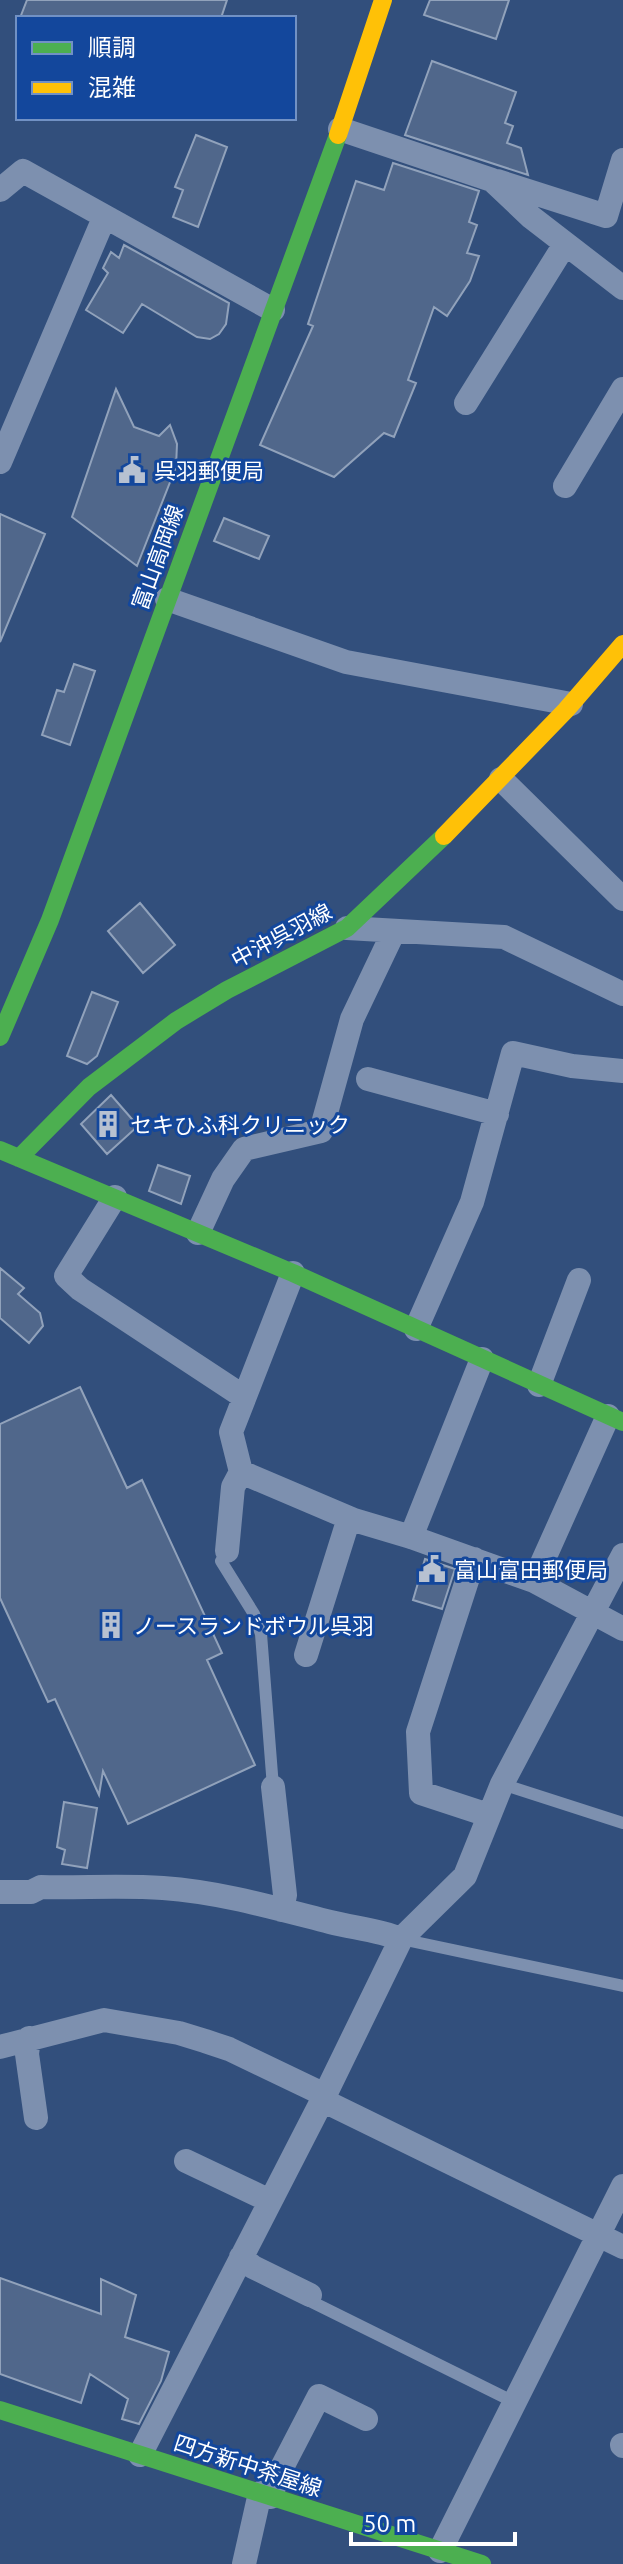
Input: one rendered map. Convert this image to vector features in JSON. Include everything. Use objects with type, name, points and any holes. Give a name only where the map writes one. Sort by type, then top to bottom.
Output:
[{"type":"main road","name":"富山高岡線","points":[[0,1037],[50,920],[340,129],[383,0]]},
{"type":"main road","name":"中沖呉羽線","points":[[19,1158],[89,1087],[176,1021],[227,990],[347,928],[464,818],[623,644]]},
{"type":"main road","points":[[0,1150],[293,1273],[616,1419]]},
{"type":"main road","name":"四方新中茶屋線","points":[[0,2410],[482,2564]]},
{"type":"street","points":[[340,129],[615,219],[623,160]]},
{"type":"street","points":[[0,190],[23,171],[273,310]]},
{"type":"street","points":[[492,180],[565,244],[623,288]]},
{"type":"street","points":[[0,462],[104,218]]},
{"type":"street","points":[[466,403],[565,244]]},
{"type":"street","points":[[565,486],[623,389]]},
{"type":"street","points":[[167,599],[346,662],[571,704]]},
{"type":"street","points":[[501,779],[623,899]]},
{"type":"street","points":[[347,928],[504,937],[623,994]]},
{"type":"street","points":[[198,1233],[223,1179],[244,1149],[321,1131],[352,1019],[394,931]]},
{"type":"street","points":[[416,1329],[472,1202],[513,1053],[572,1066],[623,1071]]},
{"type":"street","points":[[368,1079],[497,1114]]},
{"type":"street","points":[[115,1197],[66,1276],[80,1289],[244,1397]]},
{"type":"street","points":[[227,1551],[233,1487],[241,1472],[231,1432],[293,1273]]},
{"type":"street","points":[[539,1385],[579,1280]]},
{"type":"street","points":[[411,1537],[482,1359]]},
{"type":"street","points":[[534,1581],[616,1419]]},
{"type":"street","points":[[241,1472],[349,1518],[534,1581],[623,1629]]},
{"type":"street","points":[[306,1655],[349,1518]]},
{"type":"street","points":[[140,2455],[324,2098],[401,1939],[465,1876],[502,1784],[623,1555]]},
{"type":"street","points":[[474,1559],[418,1732],[421,1793],[488,1815]]},
{"type":"street","points":[[273,1787],[285,1895],[282,1910]]},
{"type":"street","points":[[0,1892],[31,1892],[41,1887],[192,1891],[386,1933],[401,1939]]},
{"type":"street","points":[[0,2047],[104,2020],[179,2033],[229,2049],[623,2247]]},
{"type":"street","points":[[29,2038],[27,2054],[36,2118]]},
{"type":"street","points":[[186,2161],[270,2201]]},
{"type":"street","points":[[440,2551],[623,2186]]},
{"type":"street","points":[[241,2257],[253,2267],[310,2295]]},
{"type":"street","points":[[250,2562],[265,2495],[319,2396],[366,2419]]},
{"type":"lane","points":[[227,1551],[221,1561],[254,1614],[261,1634],[273,1787]]},
{"type":"lane","points":[[502,1784],[623,1823]]},
{"type":"lane","points":[[401,1939],[623,1986]]},
{"type":"lane","points":[[310,2295],[310,2301],[514,2402]]},
{"type":"building","points":[[27,0],[227,0],[222,16],[21,16]]},
{"type":"building","points":[[430,0],[509,0],[496,39],[424,15]]},
{"type":"building","points":[[432,61],[516,92],[505,123],[513,126],[507,143],[521,148],[528,175],[405,135]]},
{"type":"building","points":[[196,135],[227,147],[198,227],[173,217],[183,190],[175,187]]},
{"type":"building","points":[[393,163],[479,191],[469,222],[477,225],[467,253],[479,256],[470,281],[447,316],[434,307],[408,380],[416,383],[394,437],[384,433],[334,477],[260,445],[313,326],[308,324],[356,181],[384,190]]},
{"type":"building","points":[[124,245],[229,303],[226,324],[219,334],[210,339],[197,337],[142,304],[123,333],[86,310],[108,273],[103,268],[111,252],[119,258]]},
{"type":"building","points":[[116,389],[134,427],[159,436],[170,425],[177,444],[176,467],[137,566],[72,517]]},
{"type":"building","points":[[0,514],[45,534],[0,642]]},
{"type":"building","points":[[224,518],[269,536],[259,559],[214,541]]},
{"type":"building","points":[[74,664],[95,671],[70,745],[42,735],[57,690],[64,692]]},
{"type":"building","points":[[140,903],[175,945],[143,973],[108,931]]},
{"type":"building","points":[[92,992],[118,1002],[97,1056],[87,1064],[67,1056]]},
{"type":"building","name":"セキひふ科クリニック","points":[[111,1095],[138,1126],[107,1154],[81,1124]]},
{"type":"building","points":[[158,1165],[190,1176],[181,1204],[149,1191]]},
{"type":"building","points":[[0,1268],[24,1288],[18,1294],[40,1313],[43,1326],[29,1343],[0,1318]]},
{"type":"building","name":"ノースランドボウル呉羽","points":[[80,1387],[127,1488],[142,1480],[222,1653],[207,1660],[255,1765],[128,1824],[103,1771],[99,1795],[55,1699],[48,1702],[0,1598],[0,1424]]},
{"type":"building","points":[[425,1559],[455,1569],[442,1609],[413,1600]]},
{"type":"building","points":[[64,1802],[97,1808],[87,1868],[62,1864],[65,1850],[57,1847]]},
{"type":"building","points":[[0,2278],[101,2314],[101,2279],[136,2295],[125,2337],[169,2352],[161,2381],[139,2424],[122,2419],[128,2399],[90,2374],[81,2403],[0,2374]]},
{"type":"traffic: fast","points":[[0,1037],[50,920],[338,135]]},
{"type":"traffic: fast","points":[[19,1158],[89,1087],[176,1021],[227,990],[347,928],[444,836]]},
{"type":"traffic: fast","points":[[0,1150],[293,1273],[623,1422]]},
{"type":"traffic: fast","points":[[0,2410],[482,2564]]},
{"type":"traffic: slow","points":[[338,135],[383,0]]},
{"type":"traffic: slow","points":[[444,836],[566,710],[623,644]]},
{"type":"place","name":"呉羽郵便局","points":[[132,470]]},
{"type":"place","name":"セキひふ科クリニック","points":[[108,1124]]},
{"type":"place","name":"富山富田郵便局","points":[[432,1569]]},
{"type":"place","name":"ノースランドボウル呉羽","points":[[111,1625]]}]
